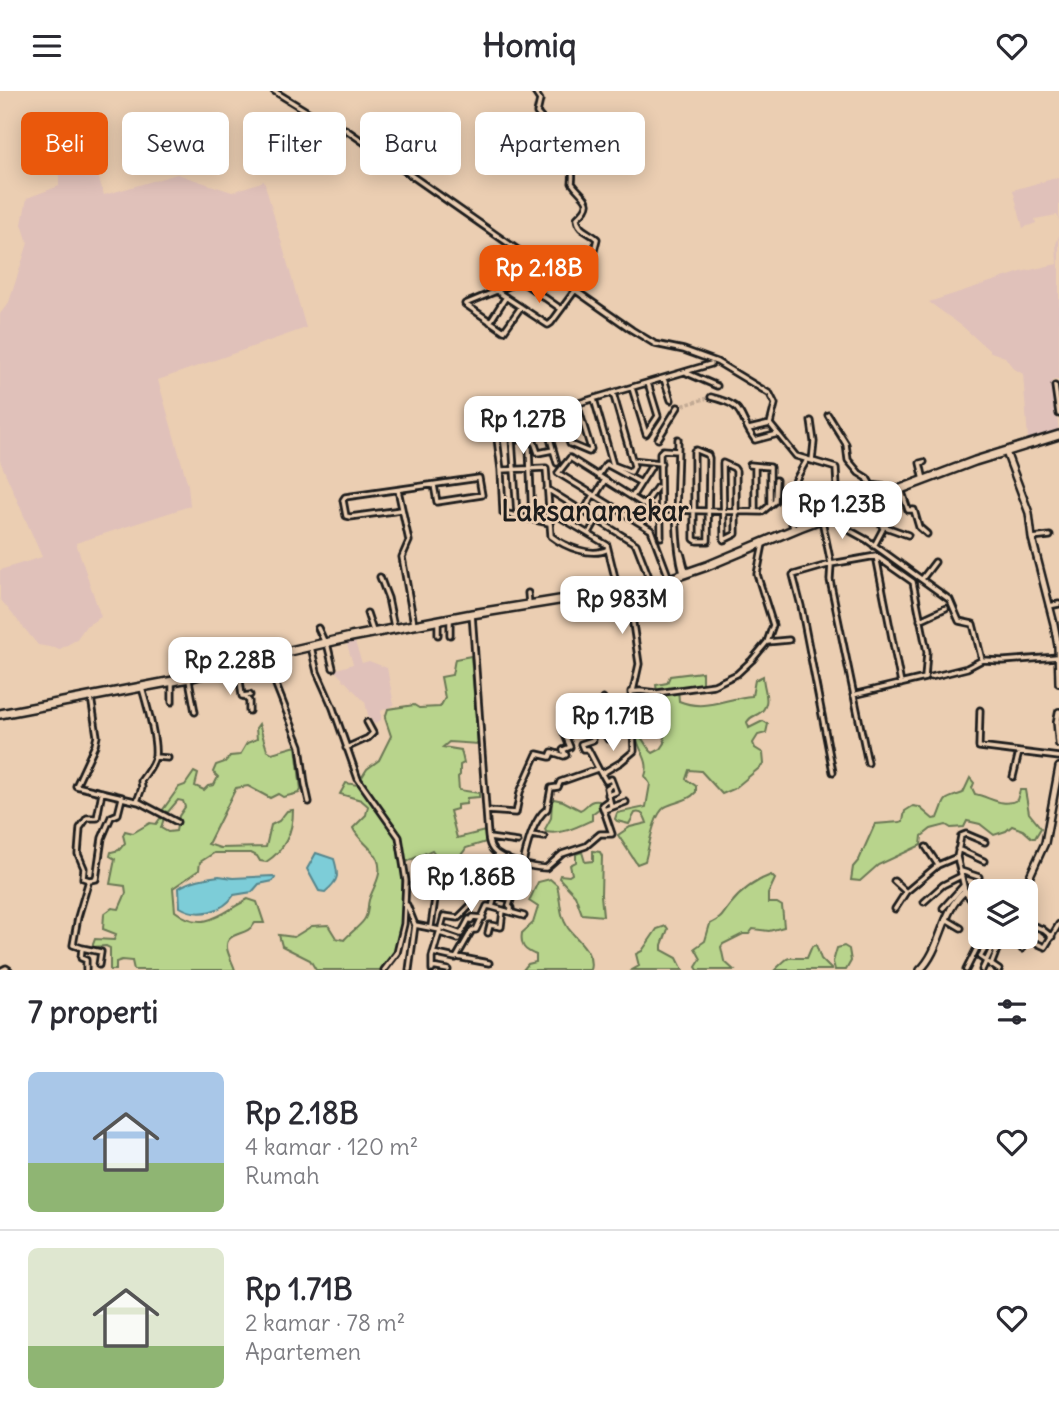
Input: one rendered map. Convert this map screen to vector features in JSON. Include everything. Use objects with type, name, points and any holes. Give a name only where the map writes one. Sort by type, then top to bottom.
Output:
[{"type":"highway","points":[[0,714],[189,678],[268,656],[414,625],[652,585],[901,489],[1059,435]]},
{"type":"street","points":[[274,91],[326,123],[345,129],[650,342],[717,362],[764,390],[773,398],[775,404],[770,424]]},
{"type":"street","points":[[534,91],[540,100],[537,113],[569,155],[574,167],[572,183],[588,203],[586,210],[577,218],[578,223],[584,231],[597,239],[594,251],[568,285]]},
{"type":"street","points":[[521,281],[532,261]]},
{"type":"street","points":[[521,281],[465,303],[506,331],[521,307]]},
{"type":"street","points":[[521,281],[561,309]]},
{"type":"street","points":[[498,292],[548,325],[575,291]]},
{"type":"street","points":[[490,322],[506,297]]},
{"type":"street","points":[[517,440],[514,423],[711,364]]},
{"type":"street","points":[[685,372],[717,386]]},
{"type":"street","points":[[668,388],[672,376]]},
{"type":"street","points":[[664,378],[671,400]]},
{"type":"street","points":[[632,388],[646,434],[658,416],[648,383]]},
{"type":"street","points":[[1055,386],[1059,414]]},
{"type":"street","points":[[594,399],[613,465],[631,472],[634,468],[613,393]]},
{"type":"street","points":[[710,397],[729,401],[738,408],[756,440],[778,434]]},
{"type":"street","points":[[559,409],[570,444],[589,451],[591,449],[577,404]]},
{"type":"street","points":[[658,439],[678,407]]},
{"type":"street","points":[[542,414],[557,463]]},
{"type":"street","points":[[828,415],[846,445],[848,460],[871,485],[901,489],[908,510],[914,510],[919,527],[927,534]]},
{"type":"street","points":[[526,419],[538,453],[553,450]]},
{"type":"street","points":[[794,530],[789,497],[793,484],[810,460],[814,442],[811,421]]},
{"type":"street","points":[[517,515],[510,422],[497,422],[503,513],[549,523]]},
{"type":"street","points":[[749,429],[770,424]]},
{"type":"street","points":[[770,424],[792,452],[836,468],[840,513],[847,530],[922,579],[951,602],[960,621],[973,624],[982,660]]},
{"type":"street","points":[[678,439],[679,548],[685,573]]},
{"type":"street","points":[[529,449],[531,519]]},
{"type":"street","points":[[661,537],[662,450],[678,450]]},
{"type":"street","points":[[696,450],[709,458],[708,511],[708,541],[697,541],[694,538],[696,450]]},
{"type":"street","points":[[1006,452],[1028,510],[1032,538],[1056,624],[1059,683]]},
{"type":"street","points":[[654,511],[570,458],[558,473],[651,530],[669,578]]},
{"type":"street","points":[[632,460],[661,463]]},
{"type":"street","points":[[923,461],[920,463],[924,481]]},
{"type":"street","points":[[723,463],[736,471],[736,535],[724,540],[722,511],[723,463]]},
{"type":"street","points":[[598,476],[606,464],[641,483]]},
{"type":"street","points":[[661,510],[736,512],[755,512],[762,512],[775,501],[770,467],[752,465],[755,512]]},
{"type":"street","points":[[632,497],[651,467]]},
{"type":"street","points":[[501,470],[546,468],[551,536],[588,552],[603,552],[608,549]]},
{"type":"street","points":[[401,510],[350,517],[346,514],[343,500],[345,498],[479,478],[481,495],[437,502],[434,485]]},
{"type":"street","points":[[773,479],[783,484]]},
{"type":"street","points":[[583,511],[605,480]]},
{"type":"street","points":[[645,505],[657,487]]},
{"type":"street","points":[[547,489],[636,544],[652,585]]},
{"type":"street","points":[[398,490],[409,541],[402,557],[414,625]]},
{"type":"street","points":[[874,499],[883,526],[874,546]]},
{"type":"street","points":[[548,510],[607,545],[618,592]]},
{"type":"street","points":[[589,533],[597,519]]},
{"type":"street","points":[[823,525],[831,564],[830,580],[868,763]]},
{"type":"street","points":[[883,526],[908,535]]},
{"type":"street","points":[[1032,538],[1050,536]]},
{"type":"street","points":[[632,692],[657,693],[714,685],[737,674],[752,660],[767,642],[773,623],[757,574],[763,542]]},
{"type":"street","points":[[876,556],[901,684]]},
{"type":"street","points":[[833,772],[802,606],[794,581],[795,573],[876,556],[913,582],[928,652],[925,678],[853,695]]},
{"type":"street","points":[[922,579],[934,562]]},
{"type":"street","points":[[380,577],[395,629]]},
{"type":"street","points":[[602,774],[634,751],[631,693],[639,664],[628,590]]},
{"type":"street","points":[[528,593],[529,606]]},
{"type":"street","points":[[1049,606],[1059,604]]},
{"type":"street","points":[[920,620],[946,608]]},
{"type":"street","points":[[367,613],[374,633]]},
{"type":"street","points":[[472,614],[491,846],[497,854],[507,859],[546,868],[562,854],[586,846],[600,834],[612,834],[602,804],[609,800]]},
{"type":"street","points":[[450,619],[450,635]]},
{"type":"street","points":[[438,621],[438,635]]},
{"type":"street","points":[[318,628],[326,643],[333,668]]},
{"type":"street","points":[[767,642],[789,640]]},
{"type":"street","points":[[311,646],[317,672],[363,789],[399,836],[406,903],[400,946],[384,970]]},
{"type":"street","points":[[268,656],[276,685],[300,746],[309,802]]},
{"type":"street","points":[[931,677],[968,668],[982,660],[1058,658]]},
{"type":"street","points":[[238,665],[242,696],[247,696],[249,711]]},
{"type":"street","points":[[189,678],[195,712]]},
{"type":"street","points":[[172,681],[172,702]]},
{"type":"street","points":[[137,801],[142,788],[141,781],[155,757],[142,688]]},
{"type":"street","points":[[91,697],[95,745],[76,786],[137,801],[177,822]]},
{"type":"street","points":[[603,699],[607,729],[593,734],[593,740],[581,744],[583,749],[588,749],[600,774],[606,781],[611,779],[614,784],[616,792],[608,795]]},
{"type":"street","points":[[980,710],[979,747],[1059,757]]},
{"type":"street","points":[[1059,712],[1059,744]]},
{"type":"street","points":[[487,811],[516,813],[520,791],[537,754],[550,757],[552,752],[564,757],[566,754],[563,750],[570,747],[563,730],[573,724],[570,716]]},
{"type":"street","points":[[606,721],[615,724]]},
{"type":"street","points":[[346,748],[373,733],[368,722]]},
{"type":"street","points":[[603,731],[608,739],[633,730]]},
{"type":"street","points":[[1013,776],[1019,752]]},
{"type":"street","points":[[155,757],[168,758]]},
{"type":"street","points":[[1028,879],[1045,841],[1059,767]]},
{"type":"street","points":[[523,863],[531,835],[543,811],[546,811],[551,788],[558,787],[560,782],[573,779],[579,774],[597,769]]},
{"type":"street","points":[[611,806],[607,787],[614,784]]},
{"type":"street","points":[[102,792],[97,817],[87,818],[80,831],[78,853],[84,868],[83,878],[89,880],[96,879],[102,838],[111,817],[118,814],[123,797]]},
{"type":"street","points":[[604,810],[626,802]]},
{"type":"street","points":[[968,893],[957,857],[961,837],[965,834],[985,842]]},
{"type":"street","points":[[531,835],[544,837]]},
{"type":"street","points":[[489,838],[518,842]]},
{"type":"street","points":[[926,848],[938,865]]},
{"type":"street","points":[[958,849],[984,861]]},
{"type":"street","points":[[436,927],[444,916],[458,918],[469,908],[484,864],[494,863],[497,854]]},
{"type":"street","points":[[895,909],[906,892],[938,865],[957,857]]},
{"type":"street","points":[[507,859],[502,877],[515,878]]},
{"type":"street","points":[[923,902],[961,873],[979,877]]},
{"type":"street","points":[[89,880],[73,945],[101,952],[99,965]]},
{"type":"street","points":[[894,881],[906,892]]},
{"type":"street","points":[[943,908],[965,888]]},
{"type":"street","points":[[920,970],[927,962],[955,901],[965,888]]},
{"type":"street","points":[[477,891],[495,896],[512,896],[509,906],[511,912]]},
{"type":"street","points":[[492,907],[495,896]]},
{"type":"street","points":[[435,899],[436,927],[440,933],[458,939]]},
{"type":"street","points":[[406,903],[415,925],[409,970]]},
{"type":"street","points":[[456,958],[472,930],[477,930],[487,906],[524,916]]},
{"type":"street","points":[[488,933],[490,925],[501,927],[503,910]]},
{"type":"street","points":[[415,925],[461,934],[469,919],[483,918]]},
{"type":"street","points":[[946,919],[961,928]]},
{"type":"street","points":[[1038,944],[1045,947],[1059,924]]},
{"type":"street","points":[[1038,928],[1052,937]]},
{"type":"street","points":[[440,933],[433,953],[432,969],[448,970]]},
{"type":"street","points":[[82,948],[81,958],[86,960],[86,970]]},
{"type":"street","points":[[966,970],[976,949]]},
{"type":"street","points":[[983,949],[980,955],[985,962],[999,970]]},
{"type":"street","points":[[982,970],[991,949]]},
{"type":"street","points":[[991,965],[998,949]]},
{"type":"street","points":[[433,953],[465,960]]},
{"type":"street","points":[[456,958],[489,964]]},
{"type":"street","points":[[2,970],[9,970]]},
{"type":"shaded area","points":[[59,175],[98,175],[104,195],[174,175],[232,192],[264,181],[306,328],[158,380],[188,485],[190,506],[76,543],[101,617],[86,626],[76,640],[60,649],[38,645],[0,599],[0,570],[42,557],[0,461],[0,314],[9,302],[28,243],[22,224],[27,198],[59,186]]},
{"type":"shaded area","points":[[1059,177],[1059,220],[1057,215],[1035,219],[1036,223],[1023,228],[1013,190]]},
{"type":"shaded area","points":[[1059,236],[1059,379],[1052,381],[1059,430],[1028,439],[1023,374],[1013,368],[1005,357],[991,352],[929,302],[1021,272],[1057,264],[1056,244]]},
{"type":"shaded area","points":[[354,639],[362,663],[369,661],[387,668],[394,705],[381,711],[381,720],[374,724],[368,715],[365,702],[334,670],[353,664],[346,641]]},
{"type":"green space","points":[[471,656],[478,744],[449,742],[443,747],[461,750],[464,763],[460,765],[459,790],[479,793],[479,797],[467,798],[466,804],[457,805],[457,809],[450,811],[457,838],[485,831],[486,842],[466,848],[460,856],[435,854],[432,850],[402,864],[403,921],[397,951],[383,970],[316,970],[310,960],[282,946],[279,935],[294,937],[312,926],[328,925],[336,938],[344,940],[366,917],[379,874],[377,858],[353,828],[366,815],[368,806],[361,800],[340,794],[346,783],[357,785],[367,769],[379,760],[391,736],[385,718],[388,709],[414,705],[419,708],[440,707],[445,698],[441,677],[452,675],[455,659]]},
{"type":"green space","points":[[702,672],[702,685],[678,688],[679,701],[706,705],[752,696],[755,680],[763,676],[766,704],[761,712],[747,722],[749,728],[763,721],[768,724],[766,733],[758,735],[753,743],[755,748],[763,753],[764,764],[734,789],[722,794],[701,771],[689,770],[686,779],[696,786],[696,792],[661,811],[654,824],[645,861],[637,864],[618,835],[630,827],[647,823],[642,814],[638,813],[635,813],[629,824],[615,819],[617,813],[646,807],[650,784],[645,776],[645,760],[636,735],[639,735],[653,753],[661,749],[665,743],[656,685],[667,683],[670,676]]},
{"type":"green space","points":[[259,724],[267,750],[272,753],[296,746],[301,790],[299,793],[283,797],[278,794],[270,798],[248,786],[236,788],[208,844],[220,848],[266,847],[271,825],[279,821],[287,811],[293,810],[287,840],[266,862],[260,861],[251,853],[214,853],[200,862],[199,870],[173,888],[175,911],[185,918],[195,921],[213,919],[248,899],[257,902],[264,923],[255,923],[229,939],[227,948],[235,970],[134,970],[132,961],[122,960],[116,962],[116,970],[110,970],[110,948],[92,947],[95,939],[114,940],[116,934],[103,929],[104,914],[112,908],[119,909],[126,893],[125,886],[110,884],[115,859],[110,856],[111,852],[119,850],[125,843],[125,831],[133,833],[150,823],[156,824],[162,816],[164,818],[161,828],[168,832],[176,831],[179,816],[185,807],[183,801],[178,800],[168,812],[162,811],[179,787],[185,785],[194,772],[198,774],[195,786],[204,790],[214,785],[218,777],[213,772],[216,765],[225,762],[230,756],[240,755],[247,743],[257,739],[256,728]]},
{"type":"green space","points":[[970,778],[974,783],[972,788],[975,794],[1002,802],[1017,800],[1020,790],[1025,790],[1029,813],[1041,828],[1035,838],[1012,826],[994,835],[980,824],[967,821],[964,827],[951,828],[946,825],[931,829],[922,836],[921,845],[878,865],[860,881],[851,880],[853,867],[859,860],[875,824],[903,821],[905,811],[913,806],[919,807],[933,819],[938,818],[946,800],[963,793]]},
{"type":"green space","points":[[554,799],[580,810],[592,801],[599,801],[600,808],[592,814],[592,820],[581,825],[564,831],[546,832]]},
{"type":"green space","points":[[593,851],[600,852],[602,856],[603,916],[582,914],[575,895],[559,878],[560,875],[572,874],[570,865],[576,862],[576,854],[582,852],[585,862],[593,861]]},
{"type":"green space","points":[[771,875],[775,879],[768,894],[768,903],[782,906],[784,927],[769,931],[753,929],[749,934],[743,934],[723,944],[721,947],[724,961],[734,970],[698,970],[696,967],[701,959],[695,948],[705,941],[710,924],[720,918],[743,891]]},
{"type":"green space","points":[[550,879],[557,885],[565,923],[588,952],[590,970],[523,970],[528,964],[536,962],[536,955],[522,944],[522,933],[533,923],[538,907],[529,901],[538,882]]},
{"type":"green space","points":[[666,926],[668,929],[662,950],[677,958],[683,970],[632,970],[639,966],[636,954],[642,951],[657,929]]},
{"type":"green space","points":[[816,945],[821,959],[832,970],[775,970],[789,958],[807,958],[812,946]]},
{"type":"green space","points":[[844,946],[849,949],[851,961],[846,970],[835,970],[833,962],[837,948]]},
{"type":"water","points":[[316,853],[334,859],[336,865],[335,881],[325,892],[319,891],[307,869]]},
{"type":"water","points":[[219,876],[275,878],[273,881],[259,884],[252,892],[234,895],[217,909],[202,913],[180,907],[179,888],[193,881]]},
{"type":"tunnel","points":[[678,407],[711,397]]},
{"type":"district","name":"Laksanamekar","points":[[595,511]]}]
